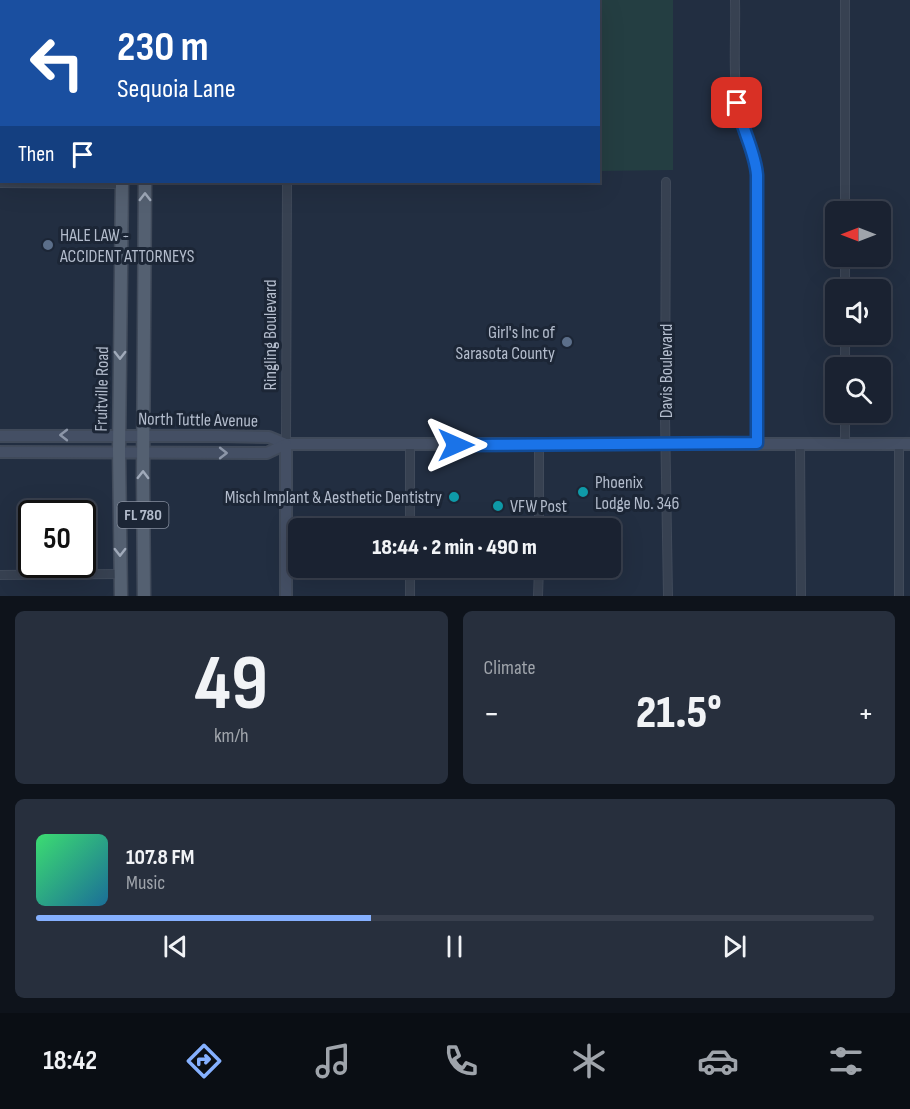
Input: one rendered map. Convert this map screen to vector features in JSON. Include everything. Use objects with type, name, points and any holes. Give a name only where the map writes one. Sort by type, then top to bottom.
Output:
[{"type":"main road","name":"Fruitville Road","points":[[121,596],[119,451],[122,183]]},
{"type":"main road","name":"FL 780","points":[[144,596],[146,183]]},
{"type":"main road","name":"North Tuttle Avenue","points":[[0,436],[269,437],[286,444]]},
{"type":"main road","points":[[286,444],[904,443]]},
{"type":"main road","name":"North Tuttle Avenue","points":[[0,452],[267,453],[286,444]]},
{"type":"main road","name":"Ringling Boulevard","points":[[286,444],[286,596]]},
{"type":"street","points":[[735,0],[737,103],[757,175],[757,443]]},
{"type":"street","points":[[845,0],[845,201]]},
{"type":"street","name":"Davis Boulevard","points":[[666,182],[668,596]]},
{"type":"street","points":[[0,183],[122,183]]},
{"type":"street","name":"Ringling Boulevard","points":[[286,444],[287,183]]},
{"type":"street","points":[[845,423],[845,444]]},
{"type":"street","points":[[899,596],[904,443]]},
{"type":"street","points":[[539,444],[539,518]]},
{"type":"street","points":[[800,444],[801,596]]},
{"type":"street","points":[[410,445],[410,518]]},
{"type":"street","points":[[0,575],[120,574]]},
{"type":"street","points":[[410,578],[410,596]]},
{"type":"street","points":[[538,578],[538,596]]},
{"type":"green space","points":[[600,0],[673,0],[673,170],[600,171]]},
{"type":"place","name":"HALE LAW - ACCIDENT ATTORNEYS","points":[[48,245]]},
{"type":"place","name":"Girl's Inc of Sarasota County","points":[[567,342]]},
{"type":"place","name":"Phoenix Lodge No. 346","points":[[583,492]]},
{"type":"place","name":"Misch Implant & Aesthetic Dentistry","points":[[454,497]]},
{"type":"place","name":"VFW Post","points":[[498,506]]},
{"type":"route","points":[[456,445],[757,443],[757,175],[752,150],[742,127],[737,103]]}]
